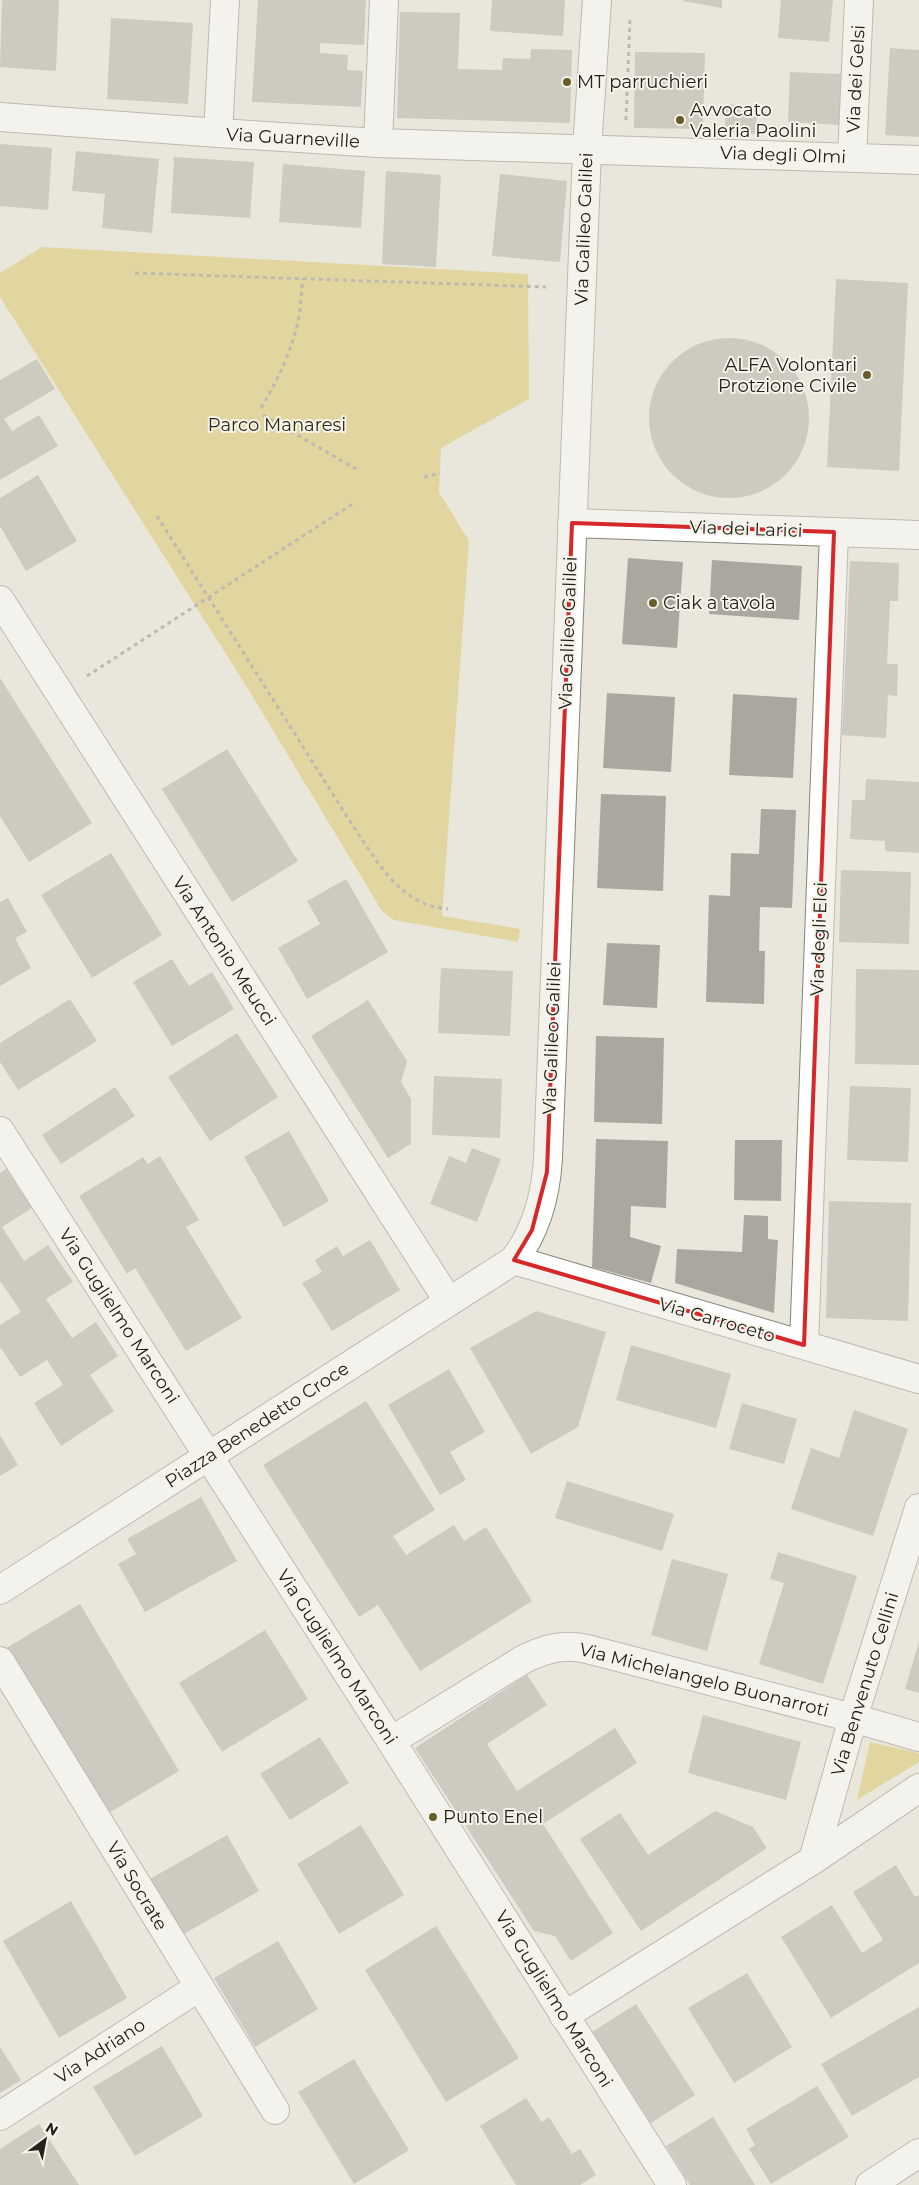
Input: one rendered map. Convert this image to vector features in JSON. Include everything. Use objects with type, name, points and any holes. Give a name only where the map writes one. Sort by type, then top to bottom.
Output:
[{"type":"street","points":[[218,133],[225,0]]},
{"type":"street","points":[[378,142],[384,0]]},
{"type":"street","name":"Via Galileo Galilei","points":[[514,1260],[532,1230],[547,1172],[572,523],[588,149],[597,0]]},
{"type":"street","name":"Via dei Gelsi","points":[[852,158],[859,0]]},
{"type":"street","name":"Via Guarneville","points":[[0,117],[218,133],[378,142],[588,149]]},
{"type":"street","name":"Via degli Olmi","points":[[588,149],[919,160]]},
{"type":"street","name":"Via dei Larici","points":[[572,523],[919,535]]},
{"type":"street","name":"Via degli Elci","points":[[804,1345],[834,532]]},
{"type":"street","name":"Via Antonio Meucci","points":[[0,600],[449,1302]]},
{"type":"street","name":"Via Guglielmo Marconi","points":[[0,1131],[391,1741],[672,2185]]},
{"type":"street","name":"Piazza Benedetto Croce","points":[[0,1590],[514,1260]]},
{"type":"street","name":"Via Carroceto","points":[[514,1260],[919,1379]]},
{"type":"street","name":"Via Benvenuto Cellini","points":[[813,1860],[853,1718],[919,1508]]},
{"type":"street","name":"Via Michelangelo Buonarroti","points":[[391,1741],[524,1659],[537,1653],[565,1646],[575,1646],[597,1651],[919,1737]]},
{"type":"street","name":"Via Socrate","points":[[0,1661],[275,2110]]},
{"type":"street","points":[[564,2016],[813,1860],[919,1788]]},
{"type":"street","name":"Via Adriano","points":[[0,2116],[199,1987]]},
{"type":"street","points":[[870,2185],[919,2153]]},
{"type":"path","points":[[626,122],[630,9]]},
{"type":"path","points":[[135,273],[546,287]]},
{"type":"path","points":[[261,408],[275,385],[289,352],[298,321],[303,279]]},
{"type":"path","points":[[263,415],[356,469]]},
{"type":"path","points":[[424,477],[440,473]]},
{"type":"path","points":[[82,679],[354,503]]},
{"type":"path","points":[[157,516],[353,826],[383,870],[397,886],[415,899],[427,905],[448,909]]},
{"type":"highlighted area","points":[[572,523],[834,532],[804,1345],[514,1260],[532,1230],[547,1172]]},
{"type":"green space","name":"Parco Manaresi","points":[[42,247],[528,274],[529,399],[441,448],[439,492],[469,541],[442,916],[520,929],[518,942],[394,920],[382,911],[248,689],[0,297],[0,273]]},
{"type":"green space","points":[[870,1742],[919,1753],[919,1762],[857,1800]]},
{"type":"building","points":[[2,0],[59,0],[56,71],[0,67]]},
{"type":"building","points":[[258,0],[366,0],[364,45],[320,43],[320,53],[348,55],[347,70],[363,71],[361,107],[252,102]]},
{"type":"building","points":[[492,0],[565,0],[563,36],[490,31]]},
{"type":"building","points":[[722,0],[722,8],[683,1]]},
{"type":"building","points":[[781,0],[833,0],[829,42],[778,38]]},
{"type":"building","points":[[400,12],[460,13],[458,69],[502,70],[503,58],[530,59],[531,49],[572,50],[570,123],[397,118]]},
{"type":"building","points":[[111,18],[193,23],[188,104],[107,99]]},
{"type":"building","points":[[890,48],[919,50],[919,137],[885,135]]},
{"type":"building","points":[[635,52],[705,53],[703,129],[634,128]]},
{"type":"building","points":[[790,72],[841,74],[839,125],[788,122]]},
{"type":"building","points":[[727,104],[758,107],[755,134],[724,131]]},
{"type":"building","points":[[0,144],[52,148],[48,210],[0,206]]},
{"type":"building","points":[[76,151],[159,159],[152,233],[102,228],[105,194],[72,191]]},
{"type":"building","points":[[174,157],[254,162],[250,218],[171,213]]},
{"type":"building","points":[[283,164],[365,171],[361,228],[279,222]]},
{"type":"building","points":[[386,171],[441,175],[436,267],[382,264]]},
{"type":"building","points":[[500,174],[567,181],[560,262],[492,256]]},
{"type":"building","name":"ALFA Volontari Protzione Civile","points":[[836,279],[908,283],[899,471],[827,467]]},
{"type":"building","points":[[737,338],[767,347],[786,361],[796,373],[803,387],[808,402],[808,434],[803,449],[796,463],[786,475],[774,485],[752,495],[737,498],[721,498],[706,495],[684,485],[662,463],[650,434],[649,410],[652,395],[662,373],[684,351],[713,339]]},
{"type":"building","points":[[37,359],[55,389],[4,419],[12,431],[39,415],[58,446],[0,480],[0,380]]},
{"type":"building","points":[[38,475],[77,541],[26,571],[0,526],[0,498]]},
{"type":"building","name":"Ciak a tavola","points":[[628,558],[683,562],[677,648],[622,644]]},
{"type":"building","points":[[712,560],[802,566],[799,620],[709,614]]},
{"type":"building","points":[[850,561],[899,563],[898,601],[890,601],[887,664],[898,664],[897,696],[888,695],[886,738],[842,735]]},
{"type":"building","points":[[0,678],[92,823],[29,862],[0,816]]},
{"type":"building","points":[[607,693],[675,697],[671,772],[603,768]]},
{"type":"building","points":[[733,694],[797,698],[793,778],[729,775]]},
{"type":"building","points":[[227,749],[298,861],[232,902],[162,789]]},
{"type":"building","points":[[866,779],[919,782],[919,853],[885,851],[885,841],[850,839],[852,800],[865,800]]},
{"type":"building","points":[[601,794],[666,796],[663,891],[597,888]]},
{"type":"building","points":[[761,809],[796,810],[792,908],[760,907],[759,951],[765,951],[764,1004],[706,1002],[709,895],[730,896],[731,853],[759,854]]},
{"type":"building","points":[[111,853],[162,935],[92,978],[41,895]]},
{"type":"building","points":[[841,870],[911,872],[909,944],[839,942]]},
{"type":"building","points":[[346,879],[388,952],[307,999],[278,948],[320,924],[307,901]]},
{"type":"building","points":[[8,898],[27,932],[15,938],[31,968],[0,986],[0,902]]},
{"type":"building","points":[[607,943],[660,945],[657,1008],[603,1005]]},
{"type":"building","points":[[172,959],[189,986],[212,972],[234,1009],[172,1046],[133,982]]},
{"type":"building","points":[[441,968],[513,971],[510,1036],[438,1033]]},
{"type":"building","points":[[856,969],[919,970],[919,1065],[855,1064]]},
{"type":"building","points":[[70,999],[97,1041],[18,1090],[0,1062],[0,1043]]},
{"type":"building","points":[[368,1000],[407,1061],[401,1082],[411,1099],[411,1144],[388,1158],[311,1036]]},
{"type":"building","points":[[237,1033],[278,1097],[210,1141],[168,1077]]},
{"type":"building","points":[[596,1036],[664,1038],[662,1124],[594,1122]]},
{"type":"building","points":[[434,1076],[502,1079],[500,1138],[432,1135]]},
{"type":"building","points":[[850,1086],[911,1088],[908,1162],[847,1160]]},
{"type":"building","points":[[115,1087],[135,1116],[61,1164],[42,1135]]},
{"type":"building","points":[[289,1131],[329,1201],[284,1227],[244,1157]]},
{"type":"building","points":[[596,1139],[668,1141],[666,1208],[631,1206],[630,1237],[661,1246],[651,1283],[592,1267]]},
{"type":"building","points":[[735,1140],[782,1140],[781,1201],[734,1200]]},
{"type":"building","points":[[472,1148],[501,1159],[477,1222],[430,1204],[449,1156],[466,1163]]},
{"type":"building","points":[[160,1156],[199,1220],[186,1227],[242,1318],[186,1351],[135,1268],[127,1274],[79,1196],[143,1157],[148,1164]]},
{"type":"building","points":[[6,1169],[32,1208],[2,1227],[24,1261],[48,1245],[73,1282],[46,1299],[72,1338],[96,1322],[118,1356],[90,1375],[114,1411],[61,1446],[34,1403],[63,1385],[47,1360],[20,1377],[0,1347],[0,1325],[21,1312],[0,1283],[0,1173]]},
{"type":"building","points":[[829,1201],[911,1203],[908,1321],[826,1318]]},
{"type":"building","points":[[744,1215],[768,1216],[768,1239],[778,1240],[774,1313],[675,1283],[677,1249],[742,1252]]},
{"type":"building","points":[[370,1240],[400,1290],[332,1331],[302,1283],[322,1272],[315,1260],[337,1246],[343,1256]]},
{"type":"building","points":[[536,1311],[606,1332],[578,1427],[531,1454],[470,1348]]},
{"type":"building","points":[[631,1345],[731,1374],[716,1428],[616,1400]]},
{"type":"building","points":[[449,1369],[485,1432],[450,1452],[466,1480],[440,1495],[388,1405]]},
{"type":"building","points":[[366,1401],[435,1510],[393,1536],[406,1555],[454,1525],[464,1541],[486,1527],[532,1601],[420,1671],[378,1605],[359,1617],[263,1465]]},
{"type":"building","points":[[742,1403],[797,1419],[784,1464],[729,1449]]},
{"type":"building","points":[[854,1410],[908,1429],[873,1536],[791,1509],[811,1448],[839,1458]]},
{"type":"building","points":[[0,1435],[18,1465],[0,1476]]},
{"type":"building","points":[[567,1481],[674,1514],[662,1551],[555,1518]]},
{"type":"building","points":[[201,1497],[237,1561],[145,1612],[118,1564],[136,1554],[127,1539]]},
{"type":"building","points":[[778,1552],[857,1576],[823,1684],[759,1664],[784,1583],[770,1579]]},
{"type":"building","points":[[672,1559],[728,1574],[707,1651],[651,1635]]},
{"type":"building","points":[[80,1604],[179,1771],[102,1817],[3,1650]]},
{"type":"building","points":[[265,1630],[308,1699],[222,1752],[179,1683]]},
{"type":"building","points":[[919,1642],[919,1693],[905,1689]]},
{"type":"building","points":[[527,1675],[547,1705],[487,1744],[517,1791],[615,1728],[637,1763],[543,1824],[613,1933],[571,1961],[555,1936],[534,1931],[415,1748]]},
{"type":"building","points":[[703,1715],[801,1742],[786,1800],[688,1773]]},
{"type":"building","points":[[320,1737],[349,1783],[290,1820],[260,1774]]},
{"type":"building","points":[[715,1811],[753,1827],[767,1848],[641,1931],[580,1839],[620,1813],[648,1855]]},
{"type":"building","points":[[361,1825],[404,1895],[339,1934],[297,1864]]},
{"type":"building","points":[[227,1835],[259,1891],[182,1935],[150,1879]]},
{"type":"building","points":[[896,1865],[915,1897],[919,1895],[919,1963],[831,2018],[781,1937],[832,1905],[862,1953],[883,1940],[853,1892]]},
{"type":"building","points":[[71,1901],[127,1998],[59,2038],[3,1941]]},
{"type":"building","points":[[436,1926],[519,2058],[446,2102],[365,1970]]},
{"type":"building","points":[[278,1941],[318,2009],[255,2047],[214,1978]]},
{"type":"building","points":[[747,1973],[792,2047],[734,2083],[688,2008]]},
{"type":"building","points":[[636,2004],[695,2095],[651,2123],[592,2032]]},
{"type":"building","points":[[919,2007],[919,2077],[852,2116],[821,2064]]},
{"type":"building","points":[[162,2046],[203,2116],[135,2156],[93,2087]]},
{"type":"building","points":[[0,2047],[21,2080],[0,2093]]},
{"type":"building","points":[[354,2059],[409,2150],[354,2184],[298,2092]]},
{"type":"building","points":[[817,2086],[849,2137],[771,2184],[749,2149],[755,2145],[746,2129]]},
{"type":"building","points":[[526,2098],[542,2122],[549,2117],[572,2154],[580,2149],[596,2175],[580,2185],[516,2185],[480,2126]]},
{"type":"building","points":[[713,2117],[755,2185],[690,2185],[666,2146]]},
{"type":"building","points":[[39,2124],[79,2185],[0,2185],[0,2149]]},
{"type":"place","name":"MT parruchieri","points":[[567,82]]},
{"type":"place","name":"Avvocato Valeria Paolini","points":[[680,120]]},
{"type":"place","name":"ALFA Volontari Protzione Civile","points":[[867,375]]},
{"type":"place","name":"Ciak a tavola","points":[[653,603]]},
{"type":"place","name":"Punto Enel","points":[[433,1817]]}]
